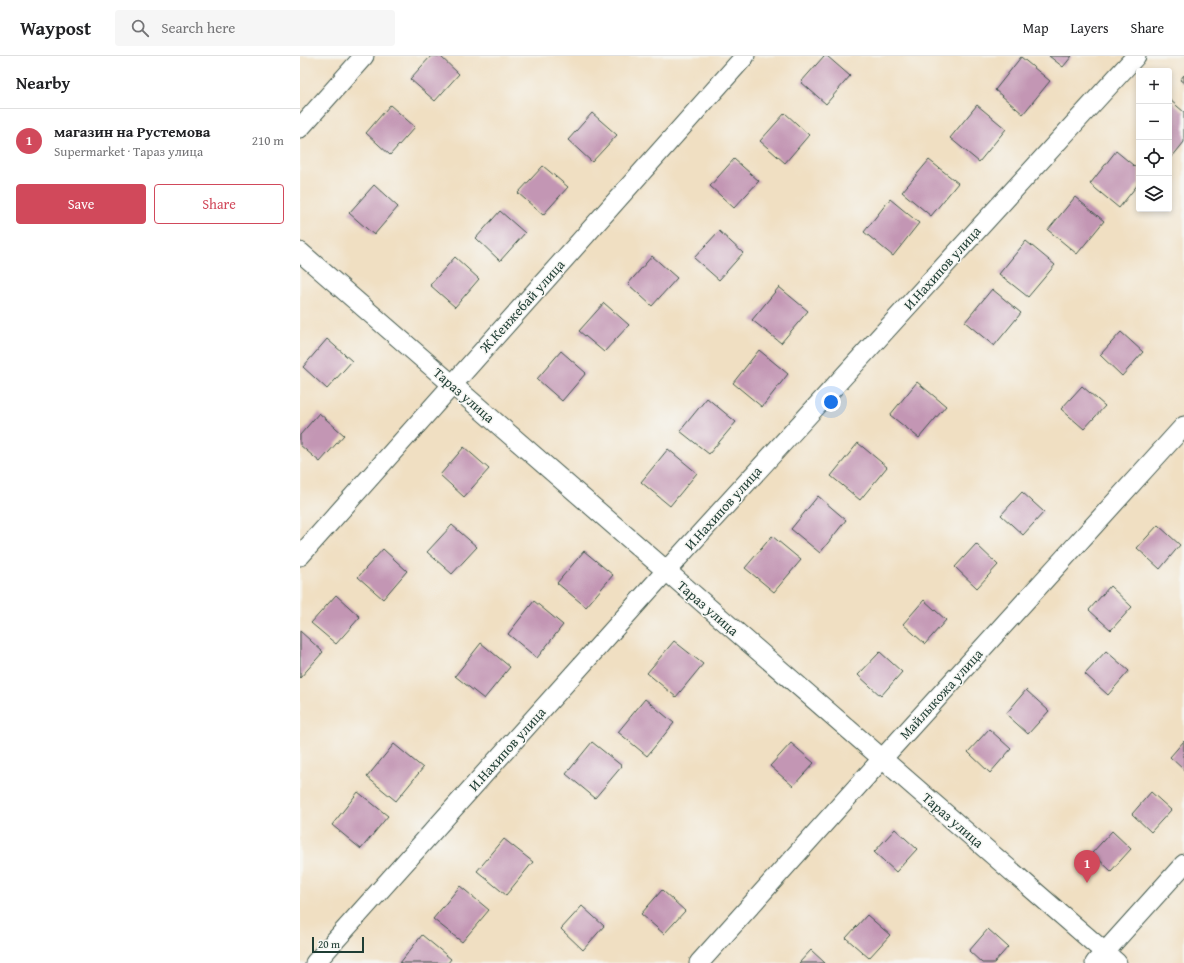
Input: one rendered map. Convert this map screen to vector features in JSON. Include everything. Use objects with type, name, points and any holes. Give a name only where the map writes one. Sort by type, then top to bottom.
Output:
[{"type":"street","points":[[300,128],[364,56]]},
{"type":"street","name":"Ж.Кенжебай улица","points":[[300,556],[744,56]]},
{"type":"street","name":"И.Нахипов улица","points":[[315,963],[666,571],[1136,56]]},
{"type":"street","name":"Тараз улица","points":[[300,252],[882,758],[1106,960]]},
{"type":"street","name":"Майлыкожа улица","points":[[699,963],[882,758],[1184,426]]},
{"type":"street","points":[[1106,960],[1184,864]]},
{"type":"building","points":[[431,56],[440,56],[459,74],[435,101],[410,79]]},
{"type":"building","points":[[824,56],[827,56],[850,76],[826,104],[801,82]]},
{"type":"building","points":[[1049,56],[1072,56],[1063,67]]},
{"type":"building","points":[[1021,57],[1050,81],[1023,114],[995,90]]},
{"type":"building","points":[[1184,75],[1184,83],[1180,80]]},
{"type":"building","points":[[1172,102],[1184,112],[1184,142],[1172,157]]},
{"type":"building","points":[[390,105],[415,127],[390,155],[366,133]]},
{"type":"building","points":[[977,105],[1006,129],[979,162],[950,138]]},
{"type":"building","points":[[592,113],[617,135],[592,162],[568,140]]},
{"type":"building","points":[[785,113],[809,135],[785,163],[760,141]]},
{"type":"building","points":[[1116,151],[1136,168],[1136,187],[1119,208],[1090,184]]},
{"type":"building","points":[[734,159],[759,181],[734,208],[710,186]]},
{"type":"building","points":[[929,160],[958,183],[931,216],[902,192]]},
{"type":"building","points":[[543,166],[568,187],[543,215],[518,193]]},
{"type":"building","points":[[374,185],[398,207],[374,235],[349,213]]},
{"type":"building","points":[[1075,197],[1104,221],[1077,254],[1048,230]]},
{"type":"building","points":[[890,199],[919,223],[893,256],[864,232]]},
{"type":"building","points":[[500,211],[525,233],[500,261],[476,238]]},
{"type":"building","points":[[719,231],[743,253],[719,280],[694,258]]},
{"type":"building","points":[[1026,241],[1055,265],[1028,297],[999,274]]},
{"type":"building","points":[[652,256],[677,278],[652,306],[628,284]]},
{"type":"building","points":[[455,257],[479,279],[455,307],[430,285]]},
{"type":"building","points":[[779,287],[808,311],[781,343],[752,320]]},
{"type":"building","points":[[992,289],[1021,313],[994,346],[965,322]]},
{"type":"building","points":[[604,303],[629,325],[604,352],[579,331]]},
{"type":"building","points":[[1121,332],[1143,352],[1122,376],[1100,355]]},
{"type":"building","points":[[327,339],[352,361],[327,389],[303,367]]},
{"type":"building","points":[[759,350],[788,374],[762,407],[733,383]]},
{"type":"building","points":[[561,351],[586,373],[562,401],[537,379]]},
{"type":"building","points":[[917,382],[946,406],[919,438],[890,415]]},
{"type":"building","points":[[1082,386],[1105,406],[1084,429],[1061,409]]},
{"type":"building","points":[[707,398],[736,422],[709,454],[680,431]]},
{"type":"building","points":[[319,413],[344,435],[320,462],[300,445],[300,435]]},
{"type":"building","points":[[858,443],[887,467],[860,500],[831,476]]},
{"type":"building","points":[[464,447],[489,469],[464,497],[440,475]]},
{"type":"building","points":[[668,449],[697,473],[670,506],[641,482]]},
{"type":"building","points":[[1022,492],[1044,512],[1023,535],[1001,515]]},
{"type":"building","points":[[818,496],[846,520],[820,553],[791,529]]},
{"type":"building","points":[[452,525],[477,547],[452,574],[427,552]]},
{"type":"building","points":[[1158,525],[1180,545],[1160,569],[1137,548]]},
{"type":"building","points":[[772,536],[801,560],[774,592],[745,568]]},
{"type":"building","points":[[976,544],[998,565],[977,588],[955,567]]},
{"type":"building","points":[[383,549],[407,571],[383,599],[358,577]]},
{"type":"building","points":[[584,551],[613,575],[586,607],[557,583]]},
{"type":"building","points":[[1110,586],[1132,607],[1111,630],[1089,610]]},
{"type":"building","points":[[336,595],[360,617],[336,644],[311,623]]},
{"type":"building","points":[[924,600],[946,620],[925,644],[903,624]]},
{"type":"building","points":[[534,601],[563,625],[537,658],[508,634]]},
{"type":"building","points":[[300,631],[323,652],[300,678]]},
{"type":"building","points":[[674,641],[703,664],[676,697],[647,673]]},
{"type":"building","points":[[481,643],[510,667],[484,699],[455,676]]},
{"type":"building","points":[[1106,651],[1129,671],[1108,695],[1085,674]]},
{"type":"building","points":[[880,652],[902,672],[881,696],[858,675]]},
{"type":"building","points":[[1026,690],[1049,711],[1028,734],[1006,714]]},
{"type":"building","points":[[645,699],[674,723],[647,756],[618,732]]},
{"type":"building","points":[[989,729],[1011,749],[990,773],[968,752]]},
{"type":"building","points":[[1184,741],[1184,770],[1170,757]]},
{"type":"building","points":[[592,742],[622,766],[595,798],[566,774]]},
{"type":"building","points":[[791,743],[814,763],[793,786],[770,766]]},
{"type":"building","points":[[394,744],[423,768],[396,801],[367,777]]},
{"type":"building","points":[[358,792],[388,816],[361,849],[332,825]]},
{"type":"building","points":[[1151,792],[1171,810],[1151,832],[1132,814]]},
{"type":"building","points":[[895,829],[917,849],[896,872],[874,852]]},
{"type":"building","points":[[1112,831],[1131,849],[1111,871],[1092,853]]},
{"type":"building","points":[[504,839],[533,862],[506,895],[477,871]]},
{"type":"building","points":[[460,886],[489,910],[462,942],[433,919]]},
{"type":"building","points":[[662,890],[685,911],[664,934],[641,914]]},
{"type":"building","points":[[582,906],[604,926],[583,950],[561,929]]},
{"type":"building","points":[[867,915],[890,935],[869,958],[846,938]]},
{"type":"building","points":[[988,929],[1008,947],[994,963],[982,963],[969,951]]},
{"type":"building","points":[[422,935],[451,959],[448,963],[400,963]]},
{"type":"building","points":[[811,950],[825,963],[799,963]]},
{"type":"place","name":"магазин на Рустемова","points":[[1087,883]]}]
